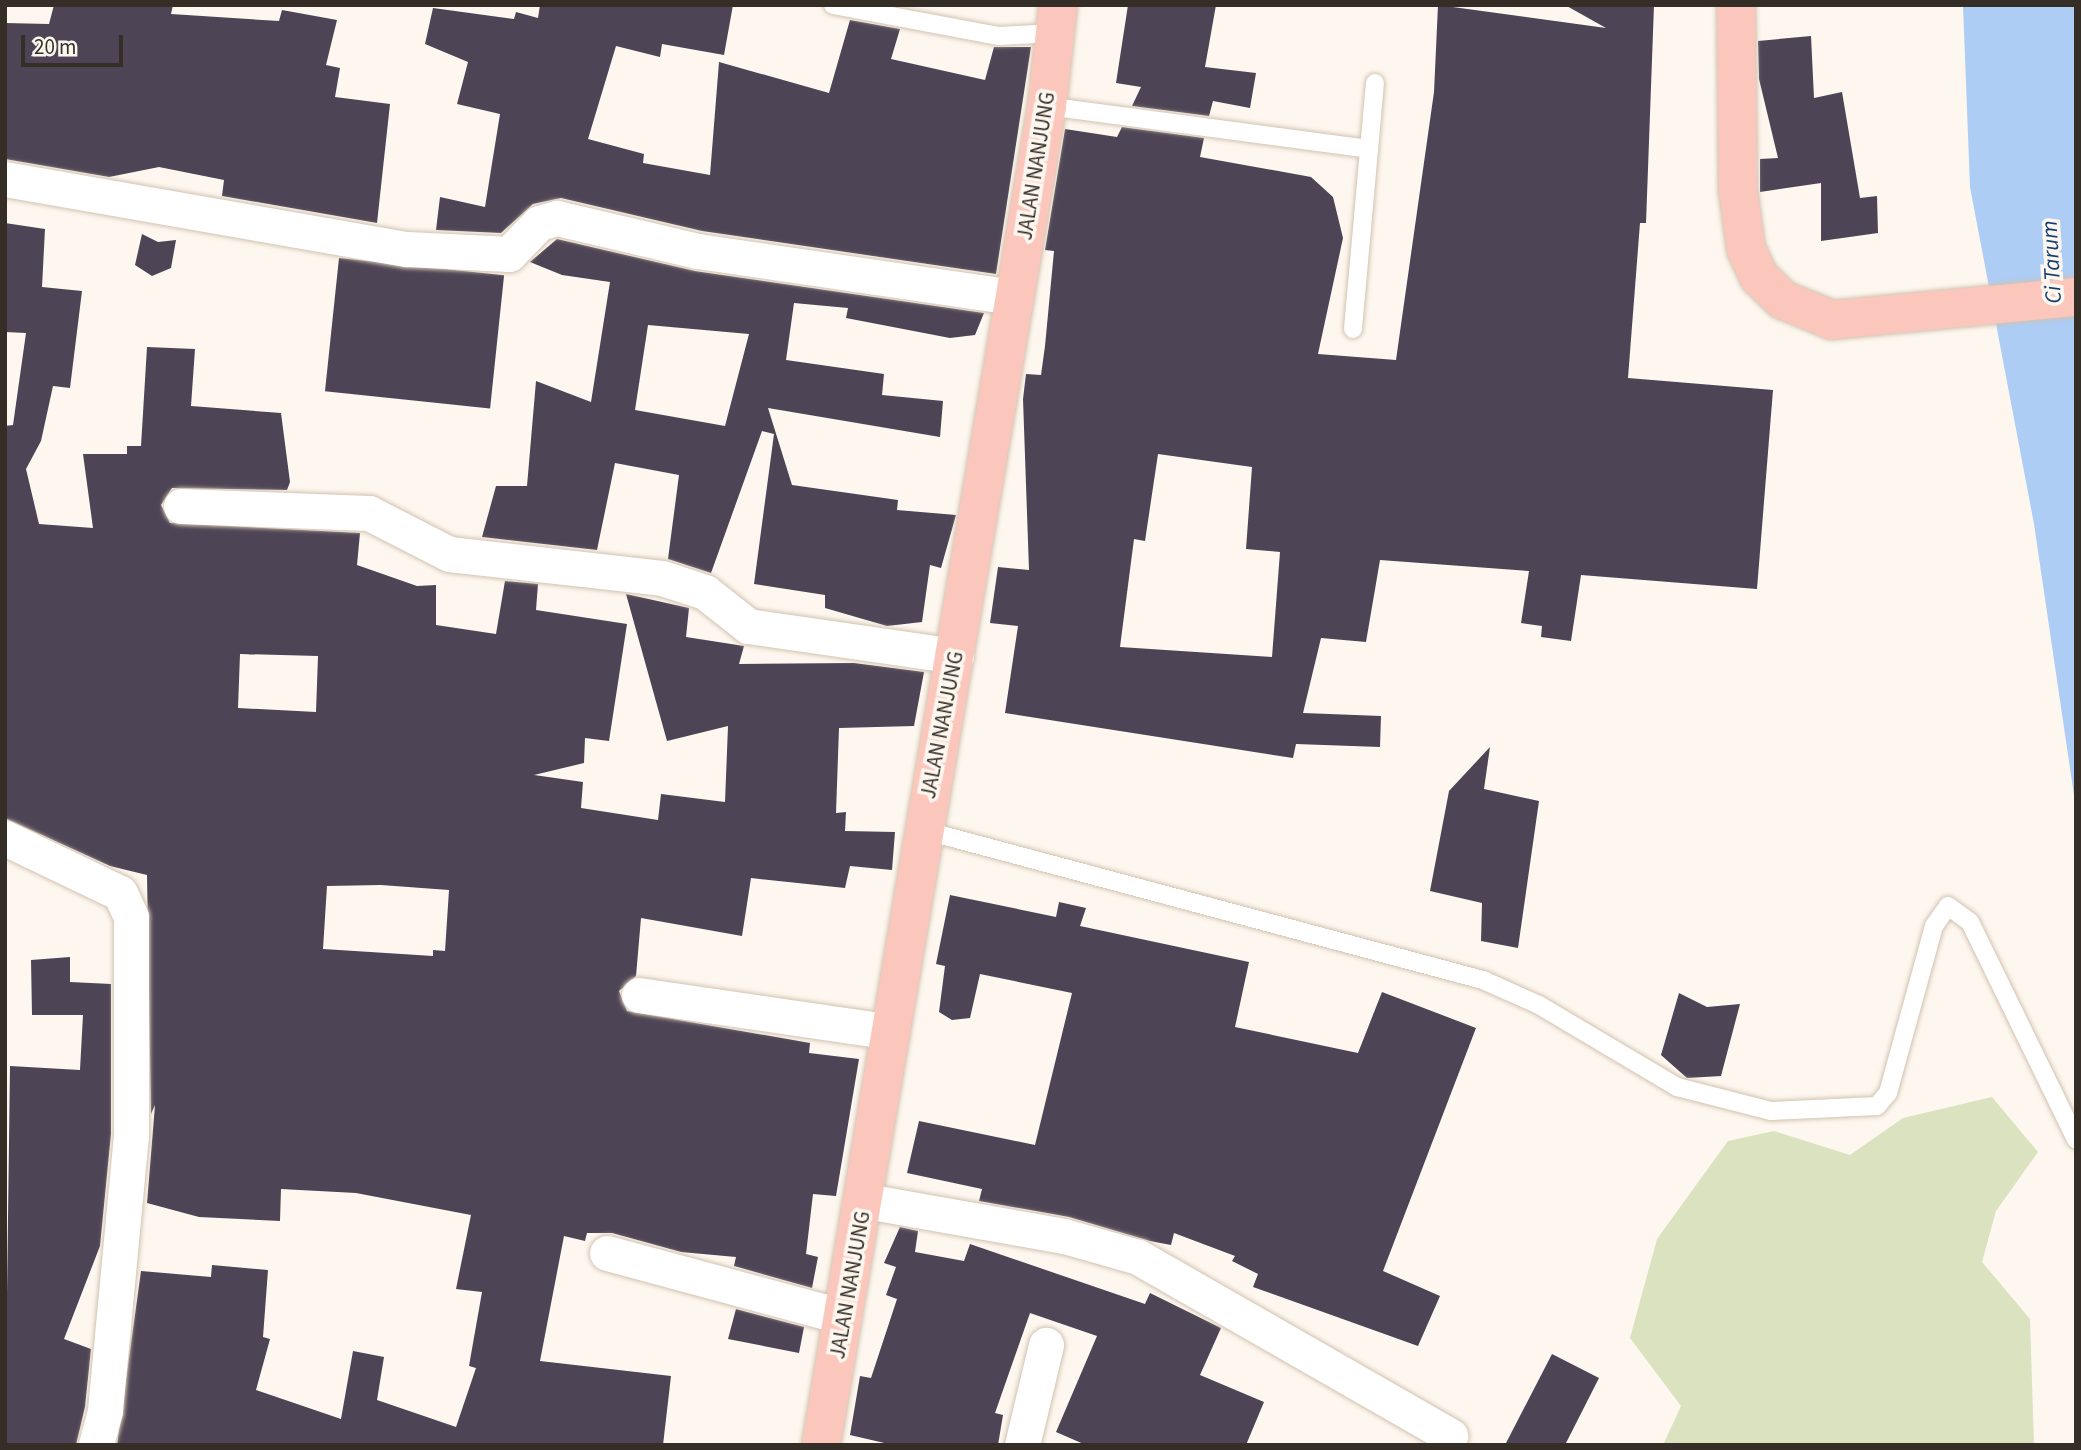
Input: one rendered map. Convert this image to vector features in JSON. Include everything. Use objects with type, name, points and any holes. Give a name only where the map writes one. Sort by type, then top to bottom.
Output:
[{"type":"main road","points":[[1737,5],[1738,191],[1746,249],[1759,277],[1783,300],[1832,320],[1903,317],[2076,296]]},
{"type":"main road","name":"JALAN NANJUNG","points":[[822,1445],[866,1201],[886,1031],[956,656],[1047,106],[1056,19]]},
{"type":"street","points":[[5,179],[407,249],[509,254],[539,223],[556,218],[698,251],[1014,298]]},
{"type":"street","points":[[181,506],[369,513],[449,554],[662,579],[705,592],[729,615],[768,631],[956,656]]},
{"type":"street","points":[[5,838],[120,892],[131,917],[131,1135],[105,1411],[96,1445]]},
{"type":"street","points":[[639,995],[886,1031]]},
{"type":"street","points":[[866,1201],[1064,1236],[1138,1257],[1450,1436]]},
{"type":"street","points":[[607,1253],[844,1317]]},
{"type":"street","points":[[1023,1445],[1046,1345]]},
{"type":"lane","points":[[834,5],[999,36],[1056,19]]},
{"type":"lane","points":[[1353,329],[1375,83]]},
{"type":"lane","points":[[1047,106],[1368,149]]},
{"type":"lane","points":[[922,830],[1483,980],[1538,1005],[1678,1087],[1771,1111],[1877,1106],[1888,1093],[1934,926],[1948,906],[1970,922],[2076,1139]]},
{"type":"green space","points":[[1992,1097],[2038,1152],[1996,1211],[1982,1262],[2030,1319],[2034,1445],[1663,1445],[1681,1406],[1630,1338],[1657,1239],[1728,1141],[1774,1131],[1850,1155],[1903,1118]]},
{"type":"water","name":"Ci Tarum","points":[[1963,5],[2076,5],[2076,809],[2034,524],[1970,187]]},
{"type":"building","points":[[54,5],[173,5],[171,14],[279,21],[282,10],[337,20],[326,65],[340,68],[335,97],[390,104],[377,223],[222,196],[224,180],[159,167],[109,177],[5,159],[5,23],[49,24]]},
{"type":"building","points":[[540,5],[733,5],[724,55],[662,44],[660,57],[616,46],[588,139],[644,154],[643,163],[710,175],[719,62],[829,93],[850,20],[900,29],[891,59],[985,80],[994,47],[1031,47],[996,274],[702,231],[561,198],[533,204],[501,233],[436,230],[440,197],[485,207],[500,114],[457,104],[468,62],[425,44],[433,8],[514,19],[516,12],[538,18]]},
{"type":"building","points":[[1128,5],[1216,5],[1205,67],[1256,73],[1250,108],[1213,101],[1209,116],[1132,106],[1141,87],[1116,83]]},
{"type":"building","points":[[1438,5],[1606,28],[1565,5],[1654,5],[1646,223],[1640,223],[1628,378],[1773,390],[1757,589],[1581,575],[1571,641],[1541,637],[1542,626],[1521,623],[1529,571],[1380,560],[1366,642],[1321,638],[1303,713],[1381,716],[1380,747],[1296,744],[1293,758],[1005,713],[1018,626],[990,623],[998,567],[1029,570],[1023,399],[1026,374],[1041,375],[1054,251],[1045,250],[1065,129],[1117,137],[1122,127],[1204,138],[1200,157],[1311,177],[1333,197],[1343,238],[1318,354],[1396,360],[1434,92]],"holes":[[[1158,454],[1252,467],[1246,549],[1280,552],[1272,657],[1120,647],[1134,539],[1145,541]]]},
{"type":"building","points":[[1811,36],[1814,98],[1842,92],[1860,198],[1877,196],[1878,233],[1821,241],[1821,183],[1760,192],[1760,159],[1778,158],[1759,79],[1758,41]]},
{"type":"building","points":[[5,223],[45,229],[42,287],[82,291],[70,388],[53,386],[41,441],[26,469],[39,524],[93,528],[83,454],[127,454],[127,446],[141,446],[147,347],[195,349],[191,406],[281,413],[290,482],[287,490],[172,488],[161,505],[170,523],[360,533],[357,565],[417,586],[436,585],[436,625],[496,634],[505,581],[538,584],[536,610],[627,624],[609,741],[585,738],[584,763],[534,775],[583,782],[581,808],[658,820],[661,794],[725,802],[728,726],[667,741],[626,594],[689,608],[686,637],[744,646],[739,664],[854,663],[924,672],[914,726],[839,728],[836,813],[846,812],[845,831],[895,832],[892,870],[850,866],[845,888],[751,878],[742,936],[641,918],[636,976],[619,991],[627,1011],[810,1043],[809,1053],[859,1059],[836,1196],[813,1194],[806,1254],[818,1257],[812,1288],[734,1266],[736,1257],[681,1252],[612,1233],[587,1233],[585,1241],[564,1236],[540,1361],[671,1376],[663,1445],[117,1445],[141,1271],[211,1277],[212,1265],[268,1270],[263,1337],[270,1339],[256,1390],[341,1419],[353,1351],[384,1357],[377,1400],[456,1427],[476,1368],[469,1366],[482,1292],[456,1289],[471,1215],[356,1193],[281,1189],[280,1221],[199,1217],[147,1203],[155,1105],[151,1114],[147,875],[110,866],[7,819],[5,426],[13,425],[26,333],[5,332]],"holes":[[[240,654],[318,656],[316,712],[238,708]],[[381,885],[449,890],[445,951],[433,950],[433,956],[323,949],[327,886]]]},
{"type":"building","points":[[142,234],[158,242],[176,240],[171,268],[152,276],[135,265]]},
{"type":"building","points":[[557,239],[695,271],[984,313],[975,335],[950,338],[846,318],[848,308],[794,303],[786,360],[884,374],[882,395],[943,401],[940,437],[768,408],[792,485],[898,500],[897,510],[956,515],[941,568],[930,565],[922,622],[887,626],[825,608],[825,595],[754,584],[774,434],[762,431],[711,573],[668,559],[679,475],[615,463],[597,550],[482,537],[496,486],[527,486],[536,381],[591,402],[610,282],[562,275],[530,262]],"holes":[[[648,325],[749,334],[725,426],[635,410]]]},
{"type":"building","points":[[339,258],[504,275],[490,409],[325,391]]},
{"type":"building","points":[[1490,747],[1484,789],[1539,801],[1518,948],[1481,941],[1482,903],[1430,891],[1449,791]]},
{"type":"building","points":[[950,895],[1056,917],[1059,902],[1086,908],[1080,926],[1249,962],[1235,1027],[1358,1053],[1382,992],[1476,1028],[1383,1271],[1440,1296],[1418,1346],[1253,1287],[1258,1274],[1232,1261],[1235,1256],[1174,1233],[1171,1245],[1150,1241],[1069,1217],[979,1201],[982,1189],[907,1173],[919,1121],[1035,1145],[1072,993],[980,974],[970,1018],[952,1020],[939,1012],[945,966],[936,964]]},
{"type":"building","points":[[70,957],[70,982],[111,984],[111,1134],[100,1246],[64,1339],[91,1349],[85,1407],[76,1445],[5,1445],[10,1066],[80,1070],[83,1015],[32,1015],[31,960]]},
{"type":"building","points":[[1679,993],[1707,1007],[1740,1004],[1721,1076],[1687,1078],[1661,1055]]},
{"type":"building","points":[[900,1227],[918,1231],[915,1252],[964,1261],[970,1244],[1145,1304],[1150,1293],[1221,1328],[1200,1375],[1264,1402],[1246,1445],[1086,1445],[1056,1432],[1097,1336],[1030,1313],[995,1413],[1003,1415],[998,1445],[893,1445],[850,1435],[860,1376],[871,1378],[897,1299],[886,1295],[896,1267],[884,1263]]},
{"type":"building","points":[[736,1309],[804,1327],[799,1353],[728,1339]]},
{"type":"building","points":[[1552,1354],[1599,1378],[1565,1445],[1505,1445]]}]
